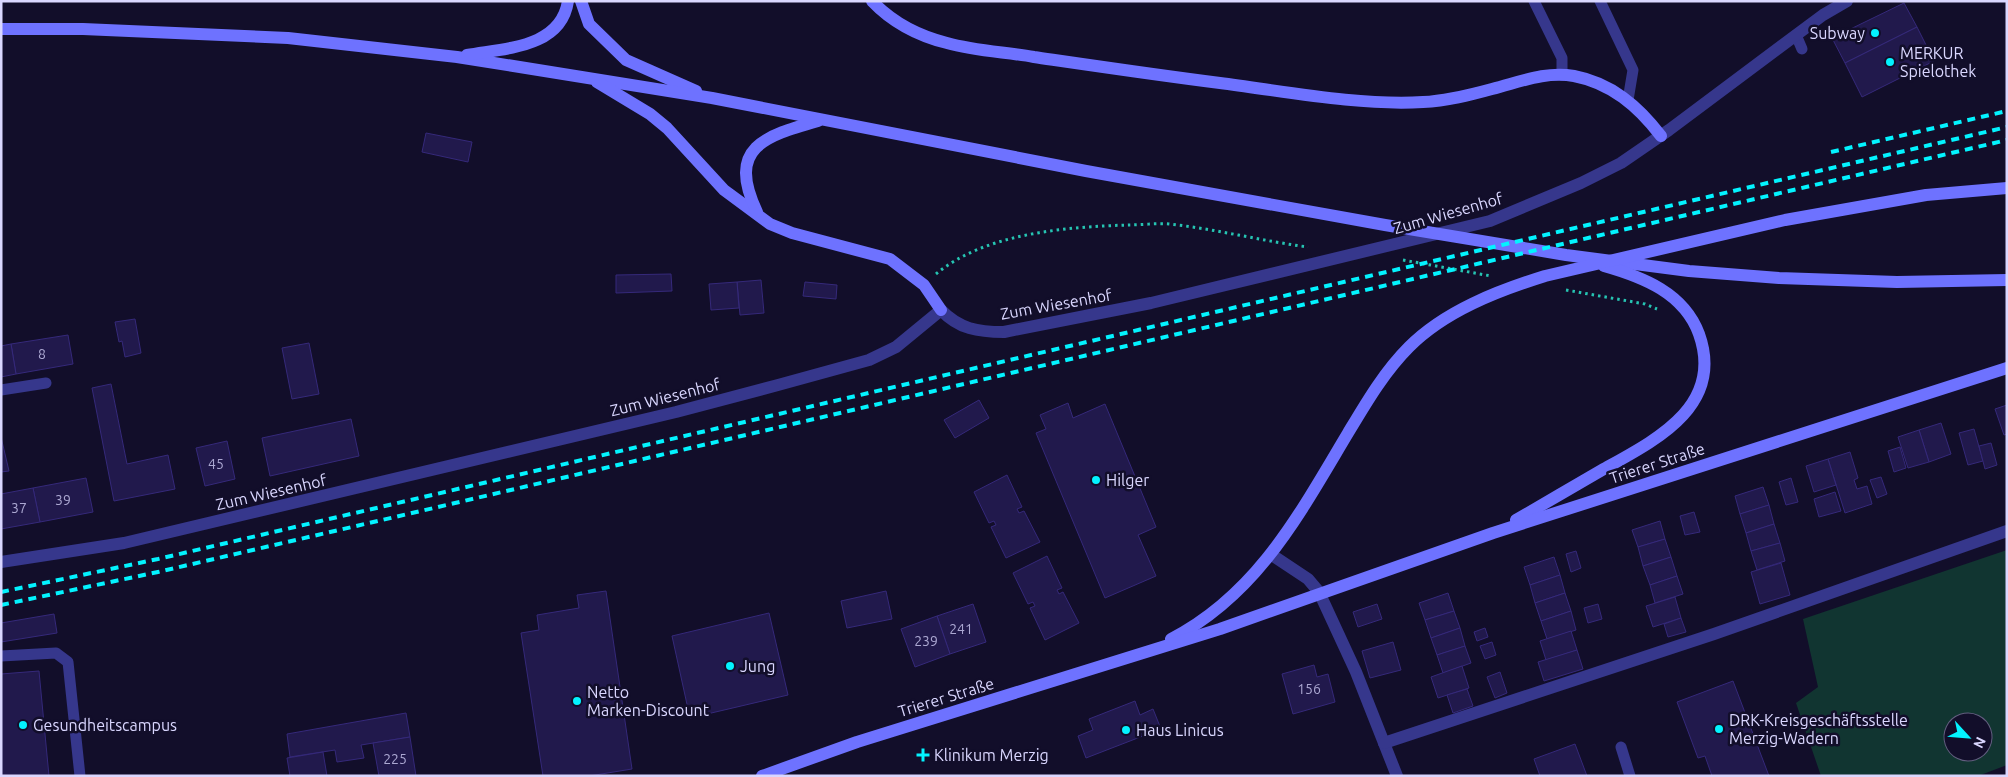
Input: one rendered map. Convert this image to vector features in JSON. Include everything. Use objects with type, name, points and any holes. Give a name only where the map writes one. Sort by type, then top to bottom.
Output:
[{"type":"main road","points":[[457,57],[534,42],[551,34],[560,24],[568,1]]},
{"type":"main road","points":[[581,1],[589,24],[626,60],[712,98]]},
{"type":"main road","points":[[872,1],[882,12],[915,32],[948,44],[1148,74],[1382,102],[1423,102],[1460,98],[1537,76],[1562,75],[1593,82],[1609,88],[1628,100],[1646,116],[1661,136]]},
{"type":"main road","points":[[1,29],[83,29],[288,38],[457,57],[712,98],[820,120],[1385,225],[1566,255],[1690,271],[1780,278],[1897,282],[2007,280]]},
{"type":"main road","points":[[591,78],[650,114],[667,128],[724,190],[770,224],[890,260],[924,284],[941,310]]},
{"type":"main road","points":[[758,214],[750,197],[745,175],[747,163],[754,149],[767,138],[780,132],[820,120]]},
{"type":"main road","name":"Trierer Straße","points":[[1142,653],[1182,633],[1216,610],[1272,555],[1293,525],[1387,372],[1410,347],[1435,326],[1455,313],[1513,286],[1545,276],[1775,222],[1926,195],[2007,188]]},
{"type":"main road","points":[[1493,533],[1643,447],[1673,427],[1689,410],[1701,387],[1706,362],[1702,344],[1695,322],[1681,305],[1668,293],[1647,281],[1566,255]]},
{"type":"main road","name":"Trierer Straße","points":[[762,776],[857,742],[1220,629],[1319,592],[1401,566],[1493,533],[2007,368]]},
{"type":"street","name":"Zum Wiesenhof","points":[[1,562],[124,543],[666,414],[869,360],[896,346],[941,310],[961,326],[980,332],[1004,332],[1151,303],[1490,221],[1581,183],[1621,163],[1661,136],[1823,15],[1847,1]]},
{"type":"street","points":[[1384,743],[1714,634],[2007,531]]},
{"type":"street","points":[[1272,555],[1308,579],[1319,592],[1356,672],[1397,776]]},
{"type":"lane","points":[[1534,1],[1562,58],[1562,75]]},
{"type":"lane","points":[[1600,1],[1633,70],[1628,100]]},
{"type":"lane","points":[[1796,35],[1802,49]]},
{"type":"lane","points":[[1,390],[46,383]]},
{"type":"lane","points":[[1,656],[56,653],[68,662],[80,776]]},
{"type":"lane","points":[[1620,748],[1630,776]]},
{"type":"path","points":[[924,284],[948,264],[976,251],[1036,232],[1111,225],[1168,224],[1293,244]]},
{"type":"path","points":[[1412,262],[1480,274]]},
{"type":"path","points":[[1568,290],[1645,304],[1664,312]]},
{"type":"green space","points":[[2007,550],[2007,765],[1978,776],[1821,776],[1796,703],[1818,687],[1803,619]]},
{"type":"building","name":"Subway","points":[[1904,3],[1917,27],[1845,63],[1832,38]]},
{"type":"building","name":"MERKUR Spielothek","points":[[1917,27],[1934,61],[1862,97],[1845,63]]},
{"type":"building","points":[[426,133],[472,142],[468,162],[422,152]]},
{"type":"building","points":[[671,274],[672,291],[616,293],[616,275]]},
{"type":"building","points":[[761,280],[764,313],[740,315],[737,282]]},
{"type":"building","points":[[737,282],[739,308],[711,310],[709,284]]},
{"type":"building","points":[[805,282],[837,285],[836,299],[803,296]]},
{"type":"building","points":[[135,319],[141,353],[125,357],[122,341],[119,342],[115,322]]},
{"type":"building","points":[[68,335],[73,364],[16,374],[11,344]]},
{"type":"building","points":[[309,343],[319,394],[292,399],[282,348]]},
{"type":"building","points":[[11,344],[16,374],[1,377],[1,346]]},
{"type":"building","points":[[111,384],[127,464],[168,455],[175,489],[114,501],[92,388]]},
{"type":"building","points":[[979,400],[989,418],[955,438],[944,420]]},
{"type":"building","name":"Hilger","points":[[1068,403],[1073,418],[1105,404],[1156,527],[1138,535],[1156,576],[1105,598],[1036,433],[1046,429],[1040,415]]},
{"type":"building","points":[[2007,405],[2007,434],[2004,435],[1995,409]]},
{"type":"building","points":[[351,419],[359,456],[270,476],[262,438]]},
{"type":"building","points":[[1941,423],[1951,454],[1929,462],[1919,430]]},
{"type":"building","points":[[1974,429],[1983,461],[1968,465],[1959,433]]},
{"type":"building","points":[[1919,430],[1929,462],[1908,468],[1898,437]]},
{"type":"building","points":[[1,437],[9,471],[1,472]]},
{"type":"building","points":[[227,441],[235,479],[205,486],[196,448]]},
{"type":"building","points":[[1991,443],[1997,465],[1985,469],[1979,446]]},
{"type":"building","points":[[1900,447],[1906,468],[1894,472],[1888,451]]},
{"type":"building","points":[[1850,452],[1858,478],[1854,480],[1857,489],[1867,486],[1872,504],[1845,513],[1828,459]]},
{"type":"building","points":[[1828,459],[1836,485],[1814,492],[1806,466]]},
{"type":"building","points":[[1007,475],[1022,507],[1017,509],[1019,513],[1024,511],[1040,542],[1006,558],[991,527],[996,525],[994,521],[989,523],[974,492]]},
{"type":"building","points":[[1881,477],[1887,494],[1877,498],[1870,480]]},
{"type":"building","points":[[86,478],[93,512],[40,522],[33,488]]},
{"type":"building","points":[[1791,478],[1798,502],[1786,505],[1779,482]]},
{"type":"building","points":[[1763,487],[1769,505],[1740,514],[1735,496]]},
{"type":"building","points":[[33,488],[40,522],[1,529],[1,494]]},
{"type":"building","points":[[1835,492],[1841,511],[1819,517],[1814,499]]},
{"type":"building","points":[[1769,505],[1774,524],[1746,533],[1740,514]]},
{"type":"building","points":[[1694,512],[1700,532],[1685,535],[1680,516]]},
{"type":"building","points":[[1660,521],[1665,539],[1638,547],[1632,530]]},
{"type":"building","points":[[1774,524],[1780,543],[1751,551],[1746,533]]},
{"type":"building","points":[[1665,539],[1671,557],[1643,566],[1638,547]]},
{"type":"building","points":[[1780,543],[1785,561],[1757,570],[1751,551]]},
{"type":"building","points":[[1576,551],[1581,568],[1571,572],[1566,554]]},
{"type":"building","points":[[1047,556],[1062,588],[1057,590],[1059,594],[1063,592],[1079,623],[1045,640],[1030,608],[1035,606],[1033,602],[1028,604],[1013,573]]},
{"type":"building","points":[[1554,557],[1560,575],[1530,585],[1524,567]]},
{"type":"building","points":[[1671,557],[1677,576],[1650,585],[1643,566]]},
{"type":"building","points":[[1781,563],[1790,595],[1760,604],[1751,572]]},
{"type":"building","points":[[1560,575],[1565,593],[1535,603],[1530,585]]},
{"type":"building","points":[[1677,576],[1683,594],[1655,603],[1650,585]]},
{"type":"building","name":"Netto Marken-Discount","points":[[606,591],[632,769],[589,776],[543,776],[521,633],[539,630],[537,615],[579,608],[577,595]]},
{"type":"building","points":[[886,591],[892,619],[847,628],[841,601]]},
{"type":"building","points":[[1448,593],[1454,611],[1425,620],[1419,603]]},
{"type":"building","points":[[1565,593],[1571,611],[1541,621],[1535,603]]},
{"type":"building","points":[[1675,597],[1681,618],[1653,627],[1646,606]]},
{"type":"building","points":[[973,604],[986,642],[950,654],[937,616]]},
{"type":"building","points":[[1377,604],[1382,619],[1358,627],[1353,612]]},
{"type":"building","points":[[1598,604],[1602,619],[1588,623],[1584,608]]},
{"type":"building","points":[[1454,611],[1460,628],[1431,638],[1425,620]]},
{"type":"building","points":[[1571,611],[1576,630],[1547,639],[1541,621]]},
{"type":"building","name":"Jung","points":[[769,613],[788,695],[690,718],[672,636]]},
{"type":"building","points":[[54,614],[57,633],[1,642],[1,623]]},
{"type":"building","points":[[937,616],[950,654],[915,667],[901,629]]},
{"type":"building","points":[[1681,618],[1686,632],[1668,637],[1664,624]]},
{"type":"building","points":[[1460,628],[1465,646],[1437,655],[1431,638]]},
{"type":"building","points":[[1485,628],[1488,637],[1477,641],[1474,632]]},
{"type":"building","points":[[1571,631],[1577,650],[1546,660],[1540,641]]},
{"type":"building","points":[[1393,642],[1401,670],[1370,678],[1362,651]]},
{"type":"building","points":[[1492,642],[1496,655],[1485,659],[1480,646]]},
{"type":"building","points":[[1465,646],[1471,663],[1443,673],[1437,655]]},
{"type":"building","points":[[1577,650],[1583,669],[1544,681],[1538,662]]},
{"type":"building","points":[[1314,665],[1317,677],[1328,674],[1335,702],[1293,714],[1282,674]]},
{"type":"building","points":[[1462,666],[1469,688],[1438,698],[1431,677]]},
{"type":"building","name":"Gesundheitscampus","points":[[39,671],[49,776],[1,776],[1,674]]},
{"type":"building","points":[[1500,672],[1507,693],[1495,698],[1487,677]]},
{"type":"building","name":"DRK-Kreisgeschäftsstelle Merzig-Wadern","points":[[1733,681],[1769,776],[1712,776],[1705,756],[1698,758],[1677,702]]},
{"type":"building","points":[[1467,689],[1473,706],[1453,713],[1447,695]]},
{"type":"building","name":"Haus Linicus","points":[[1135,701],[1140,715],[1153,709],[1161,729],[1086,758],[1078,736],[1093,730],[1089,719]]},
{"type":"building","points":[[406,713],[410,737],[361,745],[364,758],[337,762],[335,750],[290,757],[287,734]]},
{"type":"building","points":[[410,737],[416,776],[379,776],[373,743]]},
{"type":"building","points":[[1575,744],[1587,776],[1540,776],[1534,759]]},
{"type":"building","points":[[323,752],[327,776],[290,776],[287,758]]},
{"type":"railway","points":[[1831,152],[2007,111]]},
{"type":"railway","points":[[1,592],[158,559],[2007,127]]},
{"type":"railway","points":[[1,605],[158,572],[2007,140]]},
{"type":"place","name":"Subway","points":[[1875,33]]},
{"type":"place","name":"MERKUR Spielothek","points":[[1890,62]]},
{"type":"place","name":"Hilger","points":[[1096,480]]},
{"type":"place","name":"Jung","points":[[730,666]]},
{"type":"place","name":"Netto Marken-Discount","points":[[577,701]]},
{"type":"place","name":"Gesundheitscampus","points":[[23,725]]},
{"type":"place","name":"DRK-Kreisgeschäftsstelle Merzig-Wadern","points":[[1719,729]]},
{"type":"place","name":"Haus Linicus","points":[[1126,730]]},
{"type":"place","name":"Klinikum Merzig","points":[[923,755]]}]
